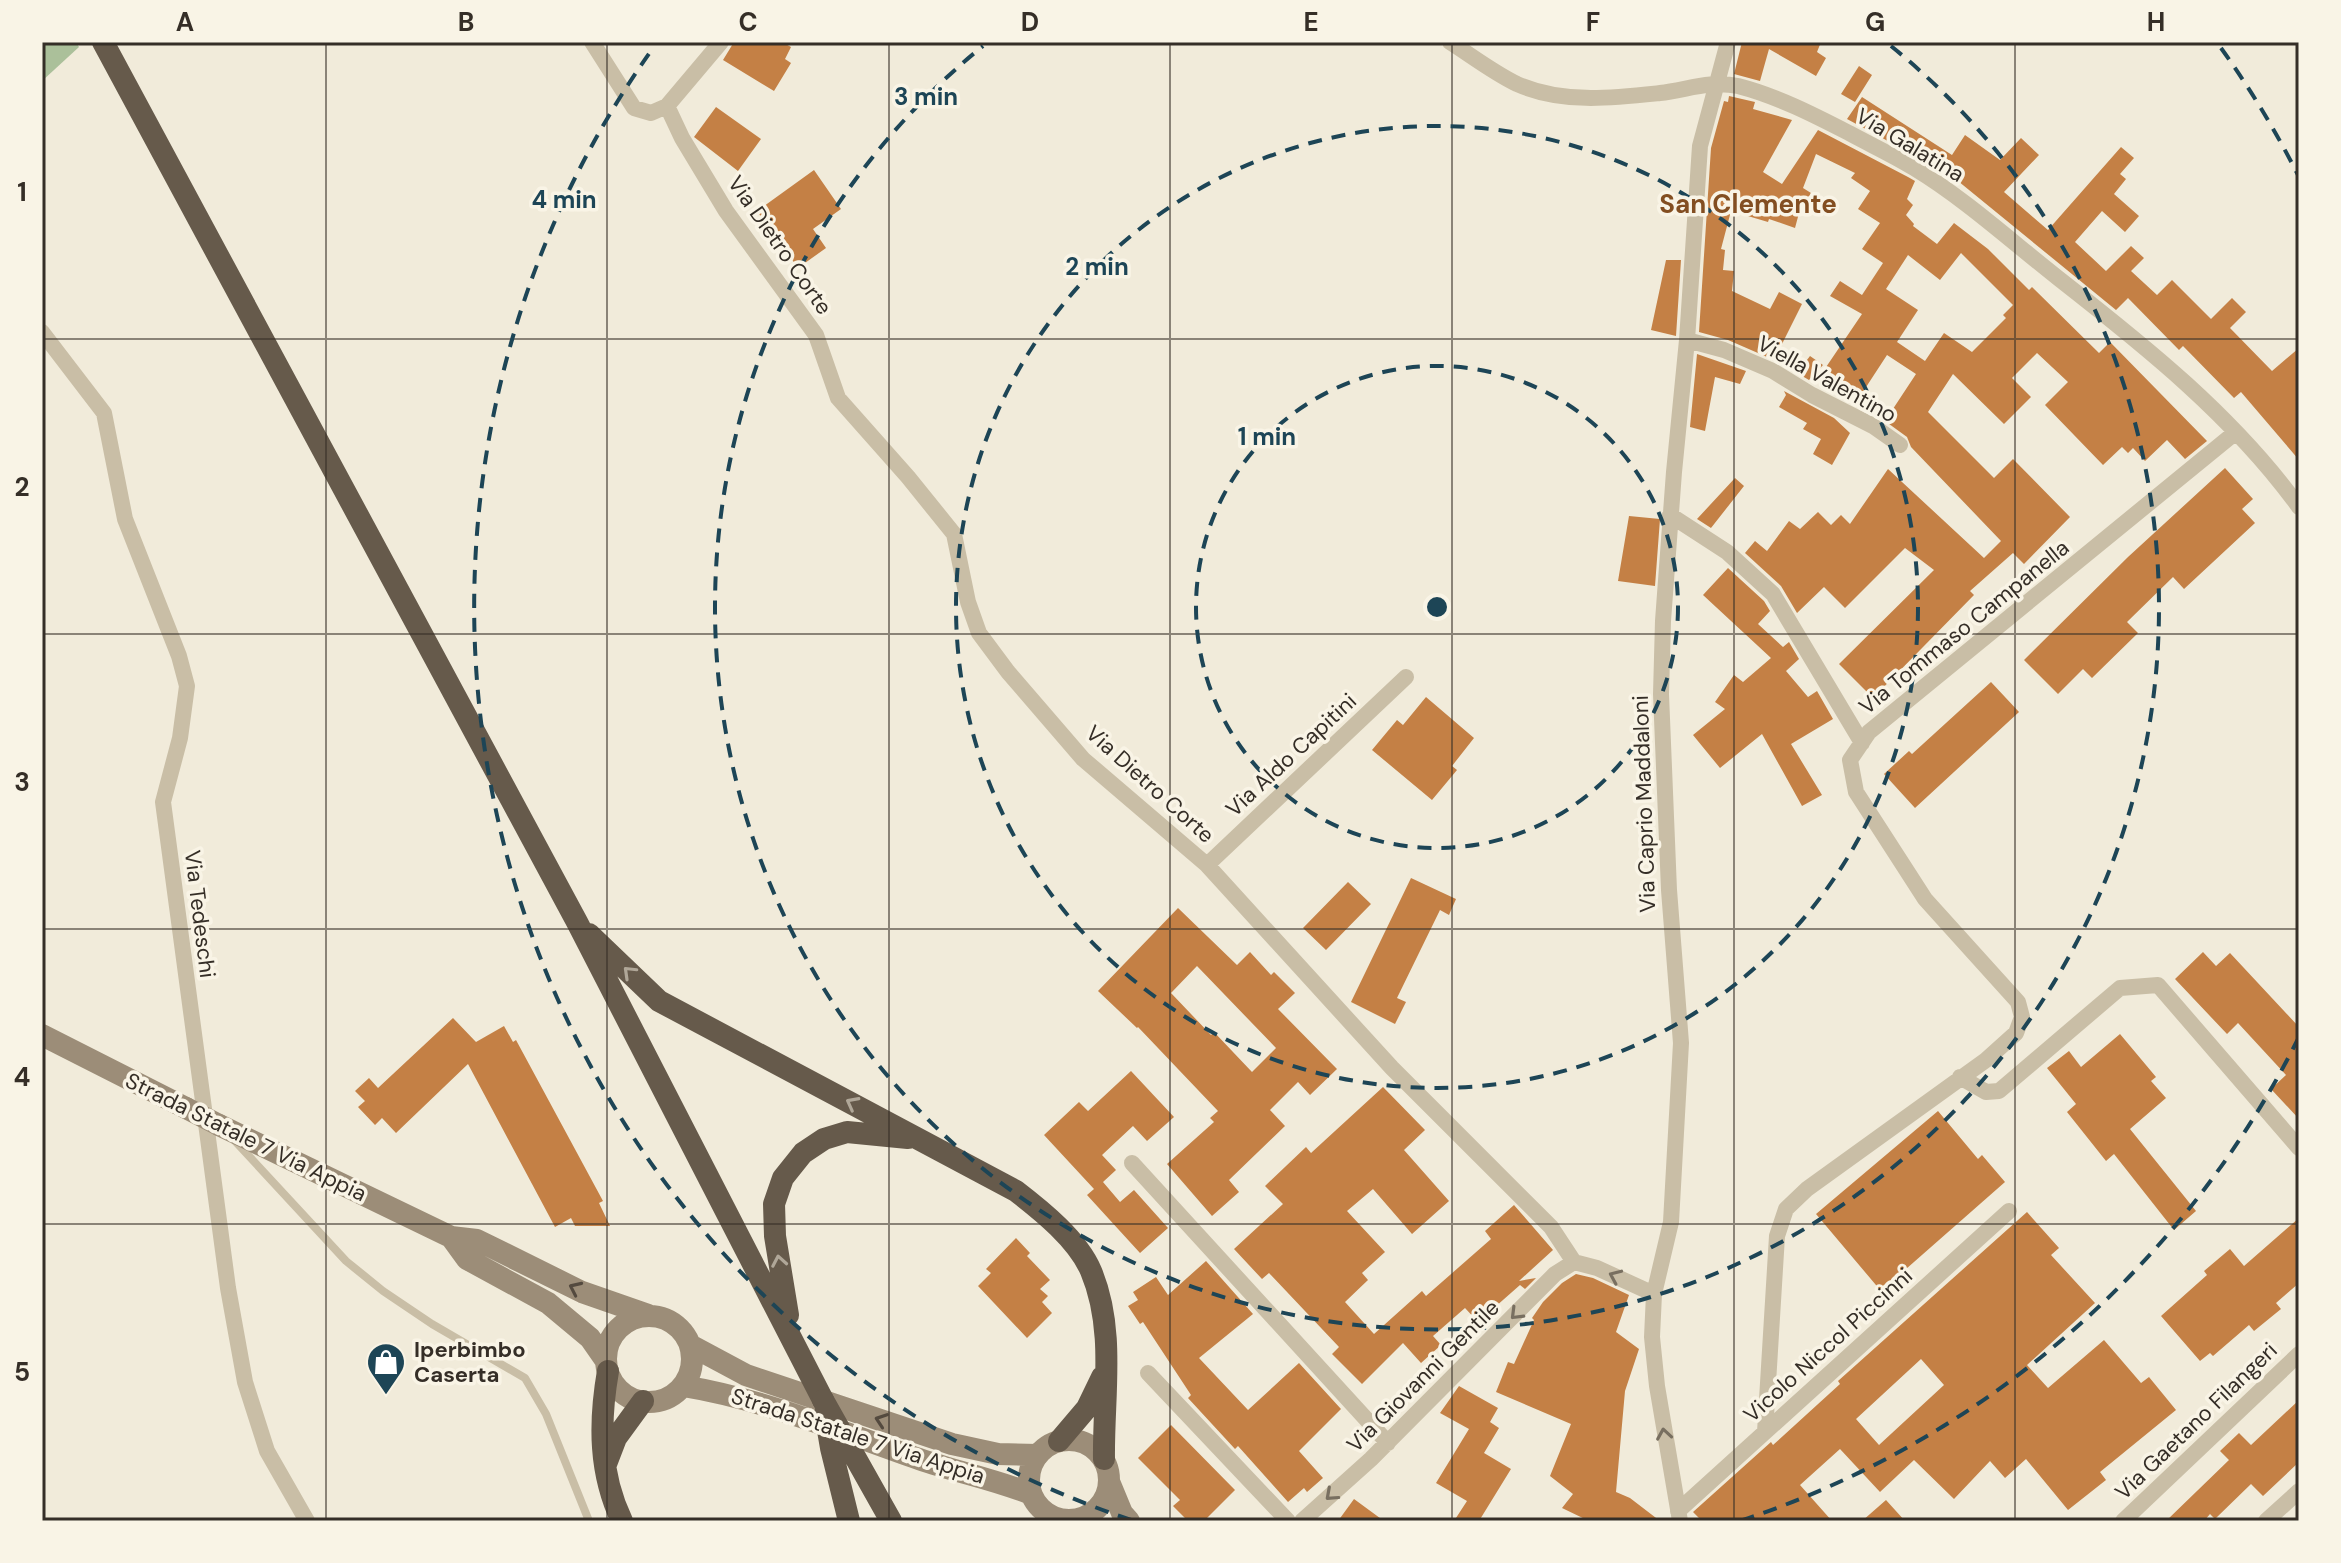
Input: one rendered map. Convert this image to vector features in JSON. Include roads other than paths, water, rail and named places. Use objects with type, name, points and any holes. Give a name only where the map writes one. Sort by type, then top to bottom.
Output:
[{"type":"highway","points":[[103,42],[577,922],[823,1400],[891,1521]]},
{"type":"highway","points":[[577,922],[659,1001],[1016,1191],[1048,1216],[1091,1269],[1105,1332],[1104,1459]]},
{"type":"highway","points":[[792,1338],[775,1236],[774,1204],[783,1178],[803,1153],[824,1139],[847,1132],[921,1140]]},
{"type":"highway","points":[[1059,1441],[1087,1408],[1107,1365]]},
{"type":"highway","points":[[607,1366],[602,1405],[604,1469],[622,1521]]},
{"type":"highway","points":[[823,1400],[849,1521]]},
{"type":"highway","points":[[604,1469],[616,1438],[643,1401]]},
{"type":"main road","name":"Strada Statale 7 Via Appia","points":[[42,1035],[451,1237],[477,1240],[582,1292],[662,1317],[674,1323],[690,1345],[746,1375],[952,1444],[998,1454],[1038,1455]]},
{"type":"main road","name":"Strada Statale 7 Via Appia","points":[[451,1237],[467,1259],[548,1303],[590,1338],[621,1391],[643,1401]]},
{"type":"main road","points":[[607,1366],[611,1339],[617,1329],[626,1322],[648,1315]]},
{"type":"main road","points":[[643,1401],[658,1401],[683,1386],[692,1366],[690,1345]]},
{"type":"main road","name":"Strada Statale 7 Via Appia","points":[[683,1386],[737,1396],[944,1467],[1000,1481],[1031,1494],[1048,1515],[1061,1520],[1088,1516],[1106,1497],[1110,1484]]},
{"type":"main road","points":[[1031,1494],[1029,1480],[1038,1455],[1059,1441],[1089,1445],[1104,1459],[1110,1484],[1122,1513],[1129,1521]]},
{"type":"street","points":[[592,42],[634,108],[651,113],[667,106],[721,42]]},
{"type":"street","name":"Via Galatina","points":[[1450,42],[1517,83],[1550,95],[1580,99],[1664,93],[1694,85],[1738,86],[1810,112],[1914,168],[1955,196],[2126,331],[2236,432],[2282,483],[2299,507]]},
{"type":"street","name":"Via Caprio Maddaloni","points":[[1679,1516],[1652,1337],[1654,1294],[1671,1222],[1681,1043],[1669,890],[1661,694],[1670,515],[1687,340],[1700,146],[1728,42]]},
{"type":"street","name":"Via Dietro Corte","points":[[667,106],[682,138],[726,211],[816,335],[838,398],[954,534],[968,602],[979,633],[1008,672],[1083,759],[1207,865],[1382,1058],[1551,1227],[1574,1262]]},
{"type":"street","name":"Via Tedeschi","points":[[42,332],[104,413],[125,519],[179,656],[187,686],[180,738],[163,802],[228,1288],[245,1382],[267,1451],[307,1521]]},
{"type":"street","name":"Viella Valentino","points":[[1687,340],[1724,350],[1773,371],[1873,426],[1900,445]]},
{"type":"street","name":"Via Tommaso Campanella","points":[[1765,1432],[1777,1236],[1786,1209],[1807,1189],[1986,1060],[2016,1033],[2022,1017],[2018,1002],[1925,899],[1856,792],[1850,760],[1869,732],[2236,432]]},
{"type":"street","points":[[1670,515],[1727,552],[1773,594],[1862,743]]},
{"type":"street","name":"Via Aldo Capitini","points":[[1207,865],[1406,677]]},
{"type":"street","points":[[1953,1082],[1986,1092],[1999,1091],[2120,988],[2158,985],[2299,1148]]},
{"type":"street","points":[[1132,1163],[1388,1443]]},
{"type":"street","name":"Vicolo Niccol Piccinni","points":[[1679,1516],[1765,1432],[2009,1211]]},
{"type":"street","points":[[1574,1262],[1597,1268],[1654,1294]]},
{"type":"street","name":"Via Giovanni Gentile","points":[[1302,1521],[1388,1443],[1555,1274],[1574,1262]]},
{"type":"street","name":"Via Gaetano Filangeri","points":[[2123,1521],[2299,1354]]},
{"type":"street","points":[[1148,1373],[1288,1521]]},
{"type":"street","points":[[2266,1521],[2299,1491]]},
{"type":"lane","points":[[219,1125],[346,1261],[432,1324],[525,1378],[546,1414],[589,1521]]},
{"type":"place","name":"Iperbimbo Caserta","points":[[386,1396]]},
{"type":"district","name":"San Clemente","points":[[1748,204]]}]
